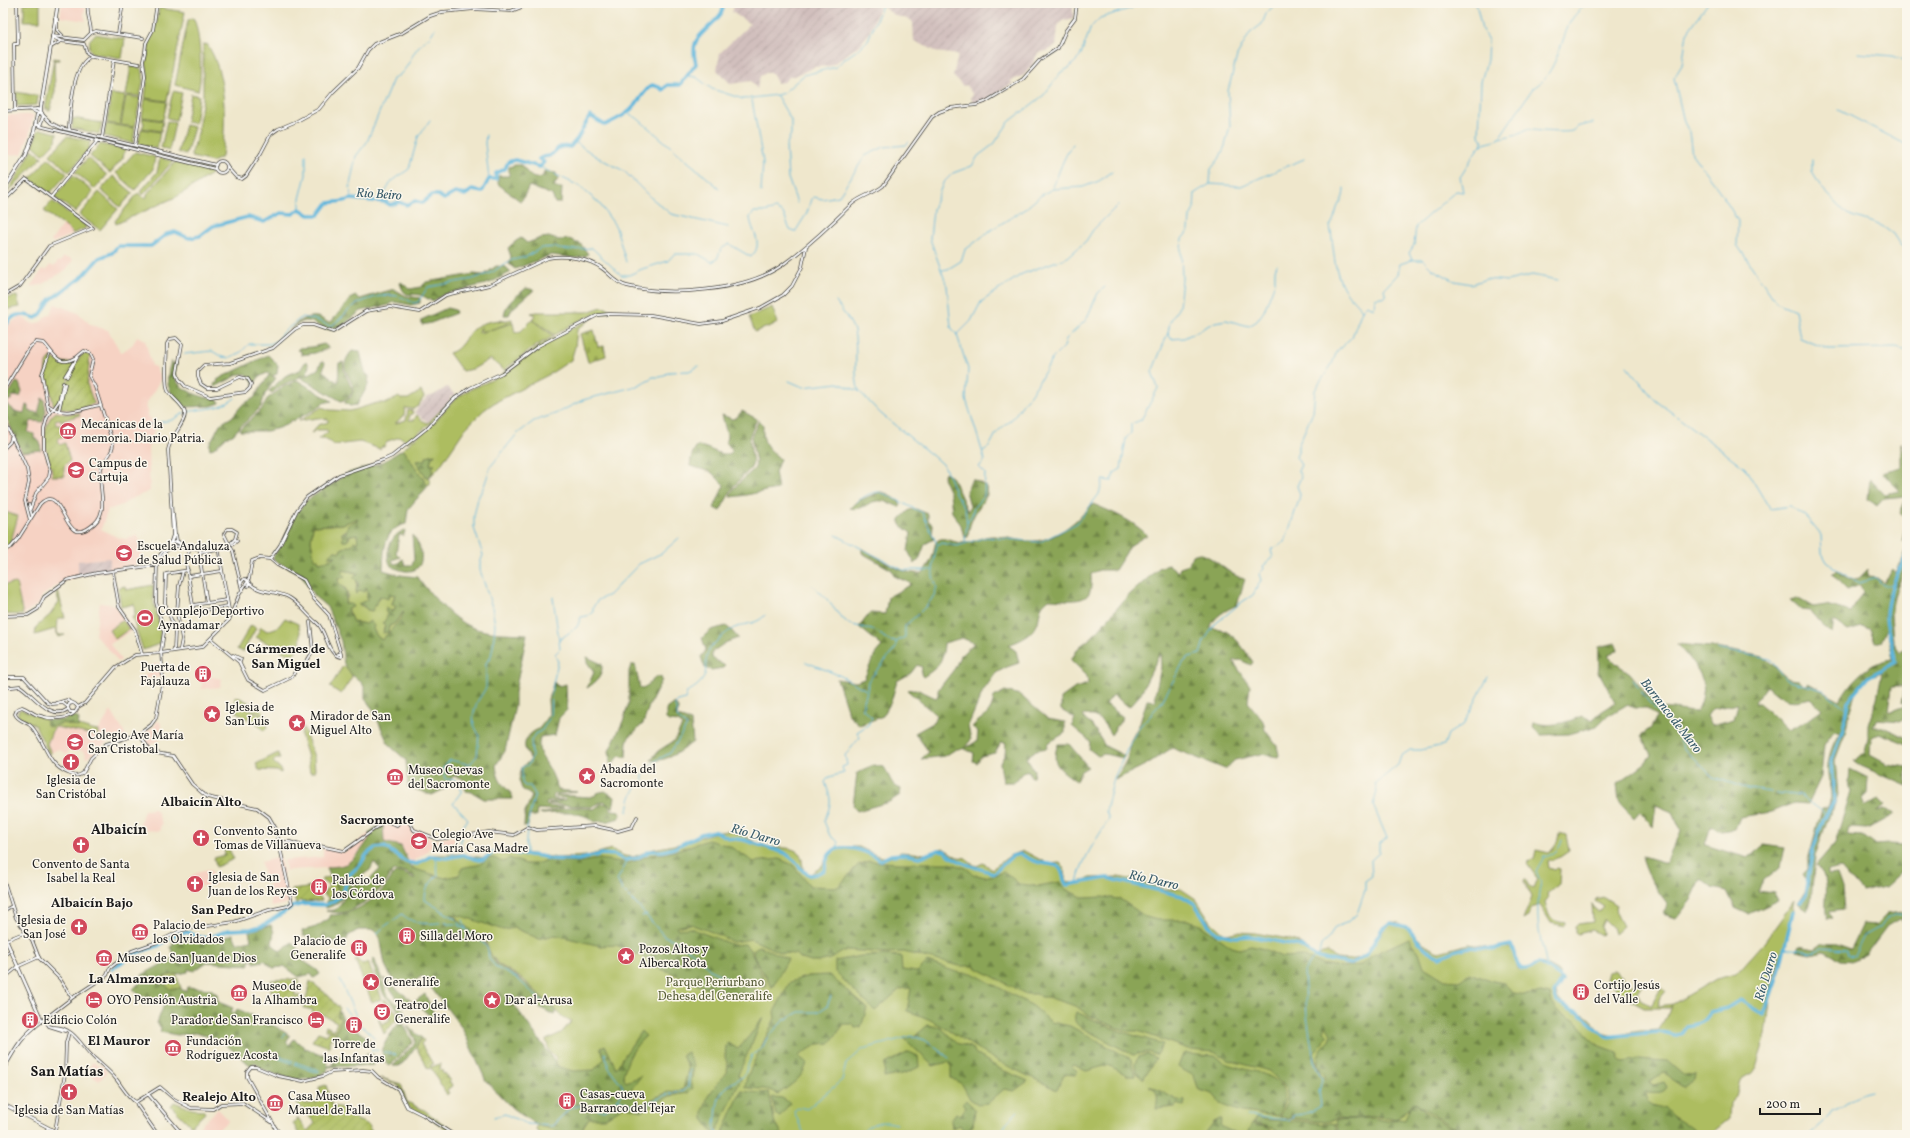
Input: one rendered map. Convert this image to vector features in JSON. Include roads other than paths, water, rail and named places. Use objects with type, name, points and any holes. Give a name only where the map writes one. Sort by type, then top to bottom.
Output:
[{"type":"main road","points":[[3,191],[26,155],[37,126],[58,3]]},
{"type":"main road","points":[[37,126],[41,106]]},
{"type":"main road","points":[[3,933],[43,1020],[28,1032],[19,1042],[3,1070]]},
{"type":"street","points":[[15,110],[14,44],[18,44],[17,3]]},
{"type":"street","points":[[88,3],[87,14],[91,26],[91,33]]},
{"type":"street","points":[[118,34],[123,3]]},
{"type":"street","points":[[135,146],[146,76],[143,61],[146,43],[153,30],[157,3]]},
{"type":"street","points":[[3,111],[31,110],[39,112],[53,125],[66,130],[216,164],[219,162],[224,162],[234,176],[239,179],[246,176],[274,131],[298,121],[319,108],[332,92],[360,66],[365,54],[374,44],[402,33],[430,16],[442,12],[474,9],[511,11],[532,3]]},
{"type":"street","points":[[165,550],[173,542],[174,533],[169,476],[169,446],[185,415],[184,409],[172,396],[166,385],[167,344],[170,339],[176,338],[182,344],[177,373],[181,382],[185,386],[203,394],[218,396],[246,392],[250,387],[250,381],[246,378],[240,377],[217,388],[207,388],[201,384],[198,377],[198,371],[204,365],[211,363],[230,363],[273,348],[295,329],[303,325],[314,324],[332,332],[366,311],[390,307],[420,312],[446,295],[489,285],[548,258],[556,257],[591,262],[603,269],[618,282],[627,286],[683,292],[723,286],[769,272],[782,265],[806,246],[851,204],[883,186],[932,117],[939,112],[950,108],[976,105],[991,99],[1023,79],[1040,60],[1058,48],[1066,30],[1075,18],[1078,3]]},
{"type":"street","points":[[55,18],[57,19],[57,30],[63,36]]},
{"type":"street","points":[[91,26],[96,31]]},
{"type":"street","points":[[144,69],[139,64],[92,56],[87,53],[82,44],[83,40],[91,33],[96,31],[143,38],[150,35]]},
{"type":"street","points":[[52,36],[63,36],[83,40]]},
{"type":"street","points":[[52,36],[61,41],[82,44]]},
{"type":"street","points":[[143,38],[146,43]]},
{"type":"street","points":[[82,44],[83,40]]},
{"type":"street","points":[[50,47],[61,41]]},
{"type":"street","points":[[70,130],[69,127],[77,72],[86,59],[87,53]]},
{"type":"street","points":[[86,59],[92,56]]},
{"type":"street","points":[[102,138],[114,60]]},
{"type":"street","points":[[139,64],[143,61]]},
{"type":"street","points":[[37,126],[215,169],[219,173],[232,173]]},
{"type":"street","points":[[66,130],[69,127]]},
{"type":"street","points":[[51,197],[98,140]]},
{"type":"street","points":[[215,169],[216,164]]},
{"type":"street","points":[[225,172],[227,167]]},
{"type":"street","points":[[3,202],[26,179],[93,228],[49,246],[20,286],[3,296]]},
{"type":"street","points":[[86,231],[88,225]]},
{"type":"street","points":[[270,558],[280,545],[299,507],[307,497],[339,475],[392,456],[426,429],[459,395],[502,373],[538,346],[598,315],[651,315],[701,324],[722,321],[760,308],[783,295],[792,286],[802,267],[806,246]]},
{"type":"street","points":[[3,391],[33,344],[42,342],[56,358],[64,361],[78,356]]},
{"type":"street","points":[[3,551],[15,543],[42,502],[50,500],[57,503],[68,525],[76,532],[89,528],[100,517],[103,507],[102,468],[111,453],[113,444],[90,376],[92,354],[84,351],[78,356],[66,377]]},
{"type":"street","points":[[50,352],[42,374],[48,409],[51,413]]},
{"type":"street","points":[[30,510],[36,493],[50,477],[43,437],[45,423],[55,409],[64,383],[59,410]]},
{"type":"street","points":[[47,404],[59,410],[76,411],[100,404]]},
{"type":"street","points":[[3,418],[14,444],[24,460],[28,473],[27,505],[30,520]]},
{"type":"street","points":[[3,449],[9,444],[11,436]]},
{"type":"street","points":[[9,444],[14,444]]},
{"type":"street","points":[[27,505],[32,502]]},
{"type":"street","points":[[27,505],[32,516]]},
{"type":"street","points":[[173,542],[200,550],[218,548],[230,544],[236,540],[237,535],[235,531],[227,529],[224,534],[230,544],[233,551],[238,574],[243,584],[232,614],[226,625],[201,648],[161,653],[135,655],[118,665],[85,703],[78,707],[70,716],[40,716],[22,707],[17,709],[15,713],[18,719],[28,724],[33,729],[52,763],[61,770],[73,775],[82,774],[91,758],[106,744],[139,734],[153,723],[157,715],[163,679],[161,653],[164,632],[156,602],[157,564],[171,541],[174,533]]},
{"type":"street","points":[[174,533],[179,543],[188,547]]},
{"type":"street","points":[[173,542],[181,546]]},
{"type":"street","points":[[165,550],[173,546],[188,547]]},
{"type":"street","points":[[191,548],[186,558],[194,612],[228,606]]},
{"type":"street","points":[[218,548],[229,612],[232,614]]},
{"type":"street","points":[[200,550],[207,603]]},
{"type":"street","points":[[238,574],[247,581],[252,586],[291,598],[323,629],[329,647],[335,653],[339,654],[341,650],[329,615],[314,599],[304,580],[277,564],[270,558],[260,558],[253,560],[250,564],[249,576],[247,581],[243,584]]},
{"type":"street","points":[[3,616],[28,615],[38,608],[44,597],[67,580],[97,573],[113,572],[157,564]]},
{"type":"street","points":[[174,651],[175,630],[165,603],[166,574],[188,570]]},
{"type":"street","points":[[189,576],[222,570]]},
{"type":"street","points":[[180,650],[182,639],[177,613],[179,586],[183,571]]},
{"type":"street","points":[[113,572],[119,607],[135,630],[142,654]]},
{"type":"street","points":[[243,584],[247,581]]},
{"type":"street","points":[[243,584],[247,581]]},
{"type":"street","points":[[194,606],[227,600]]},
{"type":"street","points":[[233,655],[239,662],[249,681],[266,690],[292,677],[297,668],[308,661],[313,649],[310,618]]},
{"type":"street","points":[[3,638],[3,647]]},
{"type":"street","points":[[211,639],[241,659],[239,662]]},
{"type":"street","points":[[3,677],[24,677],[45,701],[50,704],[63,703],[74,712]]},
{"type":"street","points":[[3,688],[20,686],[42,707],[60,712],[69,709]]},
{"type":"street","points":[[57,704],[65,700],[78,707]]},
{"type":"street","points":[[64,717],[69,714],[69,709],[73,703]]},
{"type":"street","points":[[139,734],[151,752],[159,755],[161,753],[173,756],[192,784],[206,796],[220,802],[227,802],[260,810],[268,815],[276,828],[292,900],[291,904],[288,906],[269,910],[234,922],[182,930],[164,939],[132,951],[110,968],[108,974],[103,978],[43,1020],[49,1026],[67,1031],[79,1039],[92,1056],[102,1063],[136,1102],[158,1135]]},
{"type":"street","points":[[278,842],[291,842],[303,846],[332,847],[344,851],[379,826],[383,820],[397,825],[401,820],[408,820],[414,830],[435,839],[447,838],[461,833],[470,834],[489,832],[514,835],[527,828],[532,828],[534,830],[556,830],[577,826],[595,826],[620,831],[632,827],[637,817]]},
{"type":"street","points":[[3,878],[16,918],[32,940],[39,957],[60,979],[73,999]]},
{"type":"street","points":[[3,910],[12,906]]},
{"type":"street","points":[[5,938],[26,932]]},
{"type":"street","points":[[3,956],[11,950]]},
{"type":"street","points":[[3,979],[18,967],[39,957]]},
{"type":"street","points":[[3,972],[7,976]]},
{"type":"street","points":[[3,1104],[47,1129],[54,1131],[65,1074],[67,1031]]},
{"type":"street","points":[[281,1135],[273,1124],[246,1075],[249,1068],[255,1067],[278,1076],[303,1081],[329,1073],[364,1070],[371,1071],[378,1077],[398,1088],[407,1107],[423,1115],[454,1135]]},
{"type":"street","points":[[136,1102],[160,1087],[174,1099],[190,1107],[213,1109],[218,1105],[238,1102],[248,1105],[273,1124]]},
{"type":"street","points":[[148,1094],[183,1135]]},
{"type":"street","points":[[275,1127],[276,1135]]},
{"type":"street","points":[[44,1135],[47,1129]]},
{"type":"waterway","name":"Río Beiro","points":[[4,329],[10,320],[17,315],[25,315],[36,318],[41,314],[50,300],[82,277],[99,258],[112,253],[118,246],[151,246],[167,234],[175,232],[189,238],[200,236],[213,226],[248,217],[264,222],[281,213],[293,214],[300,209],[309,215],[319,215],[328,203],[351,199],[386,202],[390,205],[399,202],[406,205],[415,201],[422,203],[432,195],[438,195],[444,199],[455,193],[465,195],[472,190],[482,192],[489,179],[496,179],[496,173],[505,169],[508,162],[515,160],[540,167],[544,162],[539,159],[540,158],[549,156],[561,147],[570,147],[577,139],[590,116],[605,125],[623,116],[635,106],[645,91],[652,85],[663,90],[667,85],[680,85],[696,64],[694,54],[696,41],[721,14],[724,3]]},
{"type":"waterway","points":[[687,76],[696,77],[712,89],[743,99],[783,93],[804,75],[836,67],[844,59],[859,49],[868,40],[883,3]]},
{"type":"waterway","points":[[967,523],[972,515],[974,507],[984,496],[985,473],[979,467],[985,460],[966,399],[968,369],[957,335],[951,327],[947,286],[930,239],[933,209],[943,183],[953,173],[972,166],[978,156],[994,144],[1009,122],[1044,95],[1061,72],[1069,68],[1080,57],[1091,27],[1100,18],[1132,8],[1133,3]]},
{"type":"waterway","points":[[838,848],[838,842],[830,836],[824,821],[830,806],[830,798],[825,782],[829,777],[844,773],[842,767],[847,765],[845,755],[860,738],[857,732],[868,725],[872,717],[862,708],[868,681],[896,648],[896,642],[905,637],[905,626],[927,605],[934,595],[936,584],[933,577],[933,569],[937,545],[941,543],[957,546],[986,537],[1040,542],[1077,523],[1099,494],[1103,480],[1112,481],[1114,473],[1121,469],[1126,438],[1131,433],[1131,424],[1141,420],[1158,388],[1152,372],[1168,333],[1170,322],[1179,307],[1182,279],[1182,239],[1189,230],[1190,217],[1194,209],[1195,193],[1210,184],[1211,169],[1219,159],[1225,146],[1230,126],[1228,91],[1237,56],[1250,33],[1262,24],[1266,14],[1276,3]]},
{"type":"waterway","points":[[1476,3],[1482,30],[1488,40],[1487,60],[1481,82],[1479,135],[1483,140],[1481,145]]},
{"type":"waterway","points":[[1077,884],[1085,859],[1109,819],[1106,811],[1114,778],[1139,727],[1161,703],[1183,663],[1189,657],[1200,654],[1204,641],[1215,624],[1253,595],[1261,580],[1259,574],[1264,569],[1263,566],[1273,558],[1271,550],[1285,542],[1300,494],[1297,486],[1301,477],[1298,471],[1301,465],[1296,457],[1298,446],[1313,412],[1315,390],[1332,364],[1337,351],[1352,337],[1362,310],[1367,305],[1374,308],[1375,298],[1386,296],[1384,289],[1398,274],[1400,264],[1412,260],[1409,253],[1414,245],[1416,226],[1456,191],[1463,192],[1460,177],[1477,150],[1481,145],[1493,142],[1499,138],[1533,88],[1547,76],[1556,59],[1570,22],[1586,3]]},
{"type":"waterway","points":[[1708,3],[1687,33],[1682,65],[1674,78],[1684,122],[1689,132],[1692,154],[1721,193],[1738,221],[1737,245],[1776,302],[1795,310],[1800,338],[1828,349],[1896,348],[1907,351]]},
{"type":"waterway","points":[[351,199],[350,185],[356,156],[367,142],[393,79],[403,72],[417,48],[430,36],[435,28]]},
{"type":"waterway","points":[[1858,53],[1893,56],[1907,61]]},
{"type":"waterway","points":[[777,96],[791,120],[791,134],[786,146],[788,178],[797,203]]},
{"type":"waterway","points":[[752,100],[763,162],[761,192]]},
{"type":"waterway","points":[[1839,110],[1907,145]]},
{"type":"waterway","points":[[627,113],[637,118],[719,188]]},
{"type":"waterway","points":[[380,202],[391,182],[409,169],[418,137],[430,120]]},
{"type":"waterway","points":[[1500,138],[1518,134],[1527,129],[1550,132],[1569,132],[1576,127],[1593,123]]},
{"type":"waterway","points":[[486,135],[485,143],[489,179]]},
{"type":"waterway","points":[[575,142],[597,157],[624,171],[649,196],[671,214],[728,227]]},
{"type":"waterway","points":[[184,354],[212,351],[222,357],[228,358],[240,353],[249,344],[270,344],[278,340],[282,333],[302,317],[316,320],[330,326],[355,305],[379,296],[392,295],[404,298],[414,303],[418,302],[428,287],[473,279],[493,272],[512,260],[526,257],[541,248],[554,247],[570,250],[592,248],[621,275],[629,275],[642,269],[668,261],[674,254],[698,254],[712,262],[717,259],[721,249],[729,244],[751,257],[757,247],[756,237],[750,217],[754,212],[764,212],[776,209],[783,213],[790,230],[795,232],[807,213],[811,199],[814,197],[822,199],[839,196],[865,156],[884,147],[906,145],[909,142]]},
{"type":"waterway","points":[[1052,189],[1064,160],[1073,144]]},
{"type":"waterway","points":[[300,209],[300,199],[306,175],[306,155]]},
{"type":"waterway","points":[[1210,184],[1241,186],[1304,159]]},
{"type":"waterway","points":[[1812,160],[1812,172],[1821,187],[1847,214],[1882,226],[1893,234],[1900,245],[1907,249]]},
{"type":"waterway","points":[[540,167],[579,186],[599,203],[616,227],[626,262]]},
{"type":"waterway","points":[[942,270],[948,269],[961,261],[965,250],[991,230],[1025,209],[1040,196],[1052,189],[1083,187],[1099,181],[1112,172]]},
{"type":"waterway","points":[[1344,188],[1343,197],[1330,226],[1334,256],[1342,285],[1362,310]]},
{"type":"waterway","points":[[957,335],[971,321],[981,302],[1022,274],[1068,257],[1086,241],[1093,230],[1118,205]]},
{"type":"waterway","points":[[1412,260],[1423,260],[1432,269],[1455,281],[1471,284],[1486,279],[1507,281],[1532,275],[1558,280]]},
{"type":"waterway","points":[[1168,333],[1171,339],[1184,338],[1215,322],[1226,320],[1249,326],[1257,321],[1264,311],[1275,282],[1275,270],[1277,265]]},
{"type":"waterway","points":[[983,451],[989,447],[997,432],[1012,419],[1037,385],[1052,359],[1064,347],[1066,339],[1086,320],[1098,293],[1105,287]]},
{"type":"waterway","points":[[836,302],[853,327],[856,345],[856,378],[859,391]]},
{"type":"waterway","points":[[451,857],[460,846],[463,827],[468,819],[453,803],[461,792],[461,784],[455,780],[445,779],[443,768],[450,760],[468,764],[471,763],[477,756],[479,735],[474,725],[473,716],[477,702],[486,688],[486,663],[491,656],[493,647],[495,625],[492,607],[480,570],[480,563],[483,555],[474,528],[474,516],[478,498],[491,466],[517,434],[534,421],[555,414],[583,400],[637,386],[653,377],[661,377],[669,372],[689,371],[699,366]]},
{"type":"waterway","points":[[1627,366],[1655,400],[1745,468],[1770,509],[1790,506],[1805,516],[1821,535],[1822,553],[1827,562],[1859,583],[1876,578],[1883,585],[1892,585]]},
{"type":"waterway","points":[[789,381],[803,387],[838,383],[859,391],[880,413],[934,457],[945,467],[956,495],[965,508],[967,523],[965,541]]},
{"type":"waterway","points":[[188,412],[218,407],[235,398]]},
{"type":"waterway","points":[[156,423],[172,420],[184,413]]},
{"type":"waterway","points":[[139,426],[155,424]]},
{"type":"waterway","points":[[855,503],[869,494],[879,492],[922,512],[937,544]]},
{"type":"waterway","points":[[836,535],[903,570],[933,570]]},
{"type":"waterway","points":[[526,854],[528,824],[535,794],[530,786],[525,786],[522,783],[522,767],[528,765],[532,757],[531,741],[534,735],[542,730],[550,717],[551,692],[558,662],[555,654],[560,649],[559,640],[577,627],[581,617],[587,616],[593,612],[593,607],[598,600],[609,595],[639,564],[662,553],[679,538]]},
{"type":"waterway","name":"Río Darro","points":[[1799,903],[1805,896],[1813,849],[1824,818],[1834,802],[1831,762],[1843,729],[1848,701],[1868,677],[1895,662],[1894,650],[1887,627],[1886,616],[1888,599],[1907,553]]},
{"type":"waterway","points":[[813,586],[849,624],[876,631],[889,641],[896,642]]},
{"type":"waterway","points":[[553,597],[559,640]]},
{"type":"waterway","points":[[628,812],[632,795],[643,782],[643,774],[654,762],[670,753],[687,726],[678,719],[675,704],[678,701],[685,699],[687,692],[697,686],[702,680],[705,674],[709,650],[720,638],[734,628],[756,622],[765,615]]},
{"type":"waterway","points":[[1717,649],[1770,659],[1786,680],[1823,690],[1847,709]]},
{"type":"waterway","points":[[806,662],[841,676],[866,690]]},
{"type":"waterway","points":[[1318,958],[1321,945],[1329,938],[1335,927],[1346,923],[1357,914],[1365,890],[1365,881],[1372,876],[1371,860],[1379,853],[1379,843],[1387,838],[1373,805],[1377,792],[1375,784],[1398,765],[1401,756],[1410,750],[1420,750],[1444,745],[1448,734],[1464,724],[1488,677]]},
{"type":"waterway","name":"Barranco de Maro","points":[[1633,679],[1648,701],[1672,727],[1685,750],[1713,777],[1748,789],[1801,796],[1826,814]]},
{"type":"waterway","name":"Río Darro","points":[[112,969],[133,954],[158,946],[176,934],[187,932],[199,937],[208,938],[229,930],[251,929],[264,925],[292,907],[303,904],[325,905],[332,902],[343,894],[348,876],[360,865],[367,854],[375,848],[385,847],[406,862],[417,864],[431,856],[446,858],[463,855],[479,860],[484,859],[497,850],[507,850],[518,854],[540,856],[551,859],[578,860],[601,854],[615,855],[625,860],[637,858],[650,851],[663,851],[674,848],[701,834],[714,831],[729,838],[744,840],[785,853],[795,861],[803,871],[810,875],[825,870],[827,859],[832,852],[838,849],[847,848],[865,852],[881,860],[891,855],[902,854],[920,857],[939,850],[945,851],[954,859],[967,865],[994,873],[1012,856],[1021,854],[1035,861],[1059,867],[1067,885],[1107,878],[1182,896],[1195,904],[1208,924],[1216,933],[1235,937],[1250,936],[1300,946],[1318,958],[1351,964],[1367,954],[1382,929],[1390,923],[1407,927],[1430,952],[1440,957],[1469,947],[1492,949],[1511,945],[1516,962],[1521,968],[1525,969],[1539,963],[1559,976],[1562,980],[1554,993],[1557,1002],[1579,1013],[1606,1037],[1659,1032],[1675,1036],[1682,1032],[1686,1026],[1698,1024],[1706,1019],[1710,1012],[1727,1008],[1740,1000],[1764,1015],[1780,968],[1793,911]]},
{"type":"waterway","points":[[1546,967],[1538,924],[1538,902],[1541,883],[1536,871],[1544,857],[1551,855],[1556,851],[1562,840]]},
{"type":"waterway","points":[[436,856],[438,875],[428,886],[425,900],[457,920],[466,930],[481,940],[488,949],[489,959],[497,968],[517,978],[544,1004]]},
{"type":"waterway","points":[[625,860],[625,866],[617,880],[623,891],[664,936],[676,941],[698,956],[710,970],[731,980]]},
{"type":"waterway","points":[[377,934],[402,914],[412,921],[428,924],[446,922],[447,924],[457,924],[465,929]]},
{"type":"waterway","points":[[642,916],[647,914]]},
{"type":"waterway","points":[[1784,948],[1802,950],[1811,953],[1822,948],[1847,950],[1848,955],[1854,956],[1864,936],[1880,927],[1885,920],[1897,914],[1907,916]]},
{"type":"waterway","points":[[463,920],[466,929]]},
{"type":"waterway","points":[[1247,1116],[1289,1120],[1294,1115],[1315,1110],[1321,1106],[1319,1092],[1322,1079],[1314,1061],[1307,1016],[1304,972],[1315,956]]},
{"type":"waterway","points":[[340,980],[356,1016]]},
{"type":"waterway","points":[[718,1135],[715,1131],[715,1126],[720,1096],[726,1088],[744,1076],[752,1055],[762,1048],[767,1038],[783,1021],[799,1012],[818,1012],[827,1006],[831,996]]},
{"type":"waterway","points":[[344,1008],[374,1037]]},
{"type":"waterway","points":[[804,1135],[794,1111],[799,1107],[807,1109],[842,1080],[846,1064],[863,1049],[912,1036],[925,1040],[949,1058]]},
{"type":"waterway","points":[[372,1048],[372,1050],[378,1050]]},
{"type":"waterway","points":[[384,1052],[396,1055]]},
{"type":"waterway","points":[[494,1117],[505,1114],[527,1124],[552,1126],[570,1108],[585,1105],[604,1111],[611,1103],[618,1099],[623,1092],[622,1085],[609,1068],[605,1053]]},
{"type":"waterway","points":[[278,1056],[293,1061]]},
{"type":"waterway","points":[[278,1058],[292,1063]]},
{"type":"waterway","points":[[295,1062],[320,1071]]},
{"type":"waterway","points":[[294,1064],[319,1073]]},
{"type":"waterway","points":[[618,1099],[636,1106],[642,1106],[666,1095],[684,1091],[688,1087],[690,1070]]},
{"type":"waterway","points":[[1810,1135],[1823,1124],[1832,1111],[1844,1106],[1863,1092],[1871,1090]]},
{"type":"waterway","points":[[999,1135],[1007,1122],[1018,1111]]},
{"type":"waterway","points":[[860,1135],[876,1123],[885,1122],[896,1124]]},
{"type":"tunnel","points":[[63,383],[65,376]]},
{"type":"place","name":"Mecánicas de la memoria. Diario Patria.","points":[[68,431]]},
{"type":"place","name":"Campus de Cartuja","points":[[76,470]]},
{"type":"place","name":"Escuela Andaluza de Salud Pública","points":[[124,553]]},
{"type":"place","name":"Complejo Deportivo Aynadamar","points":[[145,618]]},
{"type":"place","name":"Puerta de Fajalauza","points":[[203,674]]},
{"type":"place","name":"Iglesia de San Luis","points":[[212,714]]},
{"type":"place","name":"Mirador de San Miguel Alto","points":[[297,723]]},
{"type":"place","name":"Colegio Ave María San Cristobal","points":[[75,742]]},
{"type":"place","name":"Iglesia de San Cristóbal","points":[[71,762]]},
{"type":"place","name":"Abadía del Sacromonte","points":[[587,776]]},
{"type":"place","name":"Museo Cuevas del Sacromonte","points":[[395,777]]},
{"type":"place","name":"Convento Santo Tomas de Villanueva","points":[[201,838]]},
{"type":"place","name":"Colegio Ave María Casa Madre","points":[[419,841]]},
{"type":"place","name":"Convento de Santa Isabel la Real","points":[[81,845]]},
{"type":"place","name":"Iglesia de San Juan de los Reyes","points":[[195,884]]},
{"type":"place","name":"Palacio de los Córdova","points":[[319,887]]},
{"type":"place","name":"Iglesia de San José","points":[[79,927]]},
{"type":"place","name":"Palacio de los Olvidados","points":[[140,932]]},
{"type":"place","name":"Silla del Moro","points":[[407,936]]},
{"type":"place","name":"Palacio de Generalife","points":[[359,948]]},
{"type":"place","name":"Pozos Altos y Alberca Rota","points":[[626,956]]},
{"type":"place","name":"Museo de San Juan de Dios","points":[[104,958]]},
{"type":"place","name":"Generalife","points":[[371,982]]},
{"type":"place","name":"Cortijo Jesús del Valle","points":[[1581,992]]},
{"type":"place","name":"Museo de la Alhambra","points":[[239,993]]},
{"type":"place","name":"OYO Pensión Austria","points":[[94,1000]]},
{"type":"place","name":"Dar al-Arusa","points":[[492,1000]]},
{"type":"place","name":"Teatro del Generalife","points":[[382,1012]]},
{"type":"place","name":"Edificio Colón","points":[[30,1020]]},
{"type":"place","name":"Parador de San Francisco","points":[[316,1020]]},
{"type":"place","name":"Torre de las Infantas","points":[[354,1025]]},
{"type":"place","name":"Fundación Rodríguez Acosta","points":[[173,1048]]},
{"type":"place","name":"Iglesia de San Matías","points":[[69,1092]]},
{"type":"place","name":"Casas-cueva Barranco del Tejar","points":[[567,1101]]},
{"type":"place","name":"Casa Museo Manuel de Falla","points":[[275,1103]]},
{"type":"district","name":"Cármenes de San Miguel","points":[[286,656]]},
{"type":"district","name":"Albaicín Alto","points":[[201,801]]},
{"type":"district","name":"Sacromonte","points":[[377,819]]},
{"type":"district","name":"Albaicín","points":[[119,829]]},
{"type":"district","name":"Albaicín Bajo","points":[[92,902]]},
{"type":"district","name":"San Pedro","points":[[222,909]]},
{"type":"district","name":"La Almanzora","points":[[132,978]]},
{"type":"district","name":"El Mauror","points":[[119,1040]]},
{"type":"district","name":"San Matías","points":[[67,1071]]},
{"type":"district","name":"Realejo Alto","points":[[219,1096]]},
{"type":"park label","name":"Parque Periurbano Dehesa del Generalife","points":[[715,989]]}]
